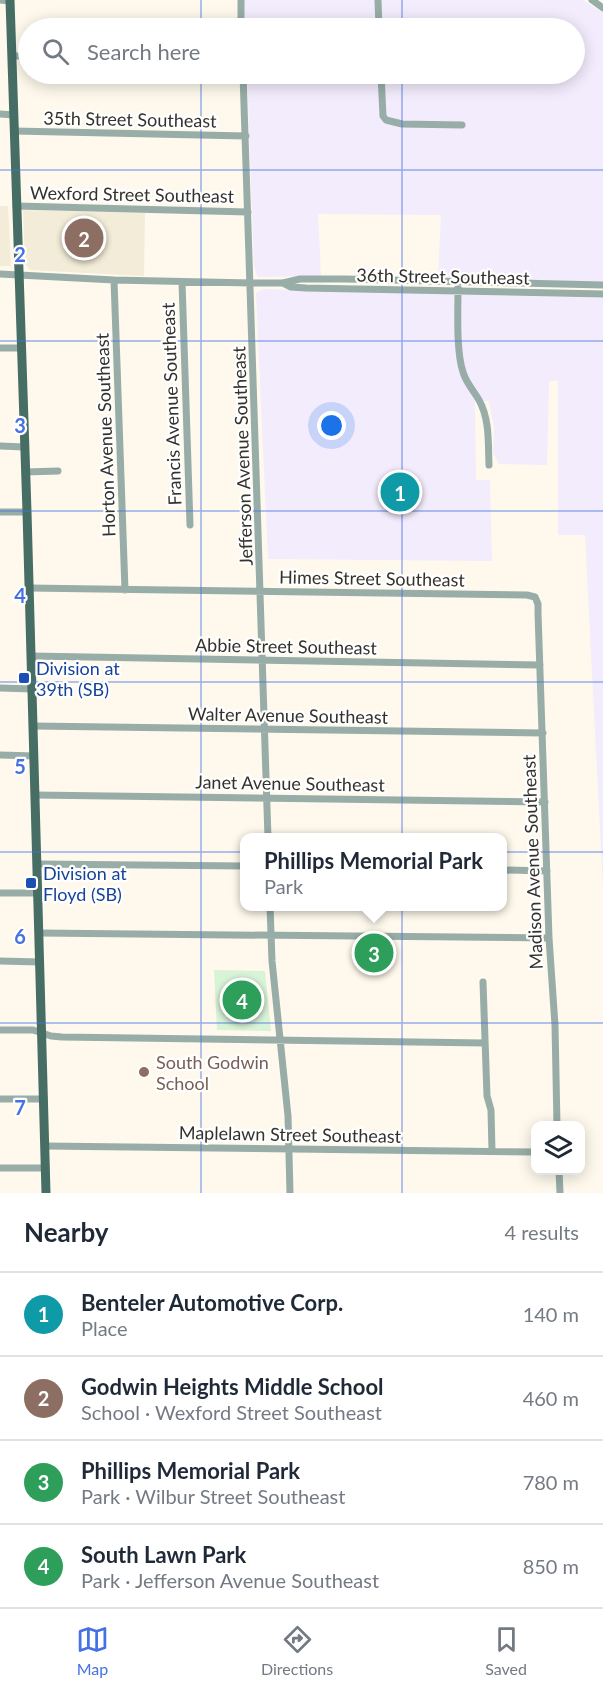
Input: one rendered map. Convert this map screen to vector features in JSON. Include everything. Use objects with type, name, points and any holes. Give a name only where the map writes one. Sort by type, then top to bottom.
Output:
[{"type":"main road","points":[[10,0],[34,726],[46,1193]]},
{"type":"street","points":[[0,0],[10,0]]},
{"type":"street","points":[[241,0],[242,18]]},
{"type":"street","points":[[378,0],[379,18]]},
{"type":"street","points":[[592,0],[603,7]]},
{"type":"street","points":[[601,0],[603,7]]},
{"type":"street","points":[[12,56],[18,56]]},
{"type":"street","name":"Jefferson Avenue Southeast","points":[[243,84],[268,833]]},
{"type":"street","points":[[382,84],[383,110],[386,120],[392,123],[462,124]]},
{"type":"street","points":[[0,114],[14,115]]},
{"type":"street","name":"35th Street Southeast","points":[[14,131],[246,136]]},
{"type":"street","name":"Wexford Street Southeast","points":[[16,206],[248,212]]},
{"type":"street","name":"36th Street Southeast","points":[[0,274],[182,282],[283,283],[300,279],[603,285]]},
{"type":"street","name":"Horton Avenue Southeast","points":[[114,280],[125,590]]},
{"type":"street","name":"Francis Avenue Southeast","points":[[182,282],[190,525]]},
{"type":"street","points":[[458,282],[463,372],[484,412],[489,465]]},
{"type":"street","name":"36th Street Southeast","points":[[283,283],[291,287],[306,288],[603,294]]},
{"type":"street","points":[[0,348],[21,348]]},
{"type":"street","points":[[0,446],[24,447]]},
{"type":"street","points":[[25,472],[58,471]]},
{"type":"street","points":[[0,512],[27,512]]},
{"type":"street","name":"Himes Street Southeast","points":[[29,588],[527,595],[535,597]]},
{"type":"street","name":"Madison Avenue Southeast","points":[[535,597],[538,604],[557,1121]]},
{"type":"street","name":"Abbie Street Southeast","points":[[31,657],[540,665]]},
{"type":"street","points":[[0,688],[32,689]]},
{"type":"street","name":"Walter Avenue Southeast","points":[[34,726],[543,733]]},
{"type":"street","points":[[0,755],[34,756]]},
{"type":"street","name":"Janet Avenue Southeast","points":[[35,795],[545,802]]},
{"type":"street","points":[[38,864],[240,866]]},
{"type":"street","points":[[507,870],[547,871]]},
{"type":"street","points":[[0,892],[38,893]]},
{"type":"street","points":[[270,911],[279,1040],[288,1116],[290,1193]]},
{"type":"street","points":[[39,933],[549,938]]},
{"type":"street","points":[[0,961],[40,962]]},
{"type":"street","points":[[483,981],[492,1151]]},
{"type":"street","points":[[0,1030],[33,1030],[62,1037],[485,1043]]},
{"type":"street","points":[[0,1099],[44,1099]]},
{"type":"street","name":"Maplelawn Street Southeast","points":[[45,1146],[531,1152]]},
{"type":"street","points":[[0,1168],[46,1168]]},
{"type":"street","points":[[559,1175],[560,1193]]},
{"type":"shaded area","points":[[244,0],[583,0],[603,13],[603,282],[438,279],[441,215],[318,214],[321,276],[258,277],[254,268],[247,84],[585,84],[585,18],[245,18]]},
{"type":"shaded area","points":[[0,206],[8,206],[11,266],[0,266]]},
{"type":"shaded area","points":[[23,210],[145,213],[144,276],[30,270],[25,263]]},
{"type":"shaded area","points":[[263,289],[603,298],[603,889],[585,535],[558,535],[558,381],[549,381],[547,465],[499,464],[493,453],[494,428],[489,401],[475,401],[476,480],[490,480],[492,561],[268,559],[256,293]]},
{"type":"green space","points":[[362,942],[386,942],[386,964],[362,964]]},
{"type":"green space","points":[[214,970],[265,971],[271,1031],[217,1030]]},
{"type":"place","name":"Godwin Heights Middle School","points":[[84,238]]},
{"type":"place","name":"Benteler Automotive Corp.","points":[[400,492]]},
{"type":"place","name":"Division at 39th (SB)","points":[[24,678]]},
{"type":"place","name":"Division at Floyd (SB)","points":[[31,883]]},
{"type":"place","name":"Phillips Memorial Park","points":[[374,953]]},
{"type":"place","name":"South Lawn Park","points":[[242,1000]]},
{"type":"place","name":"South Godwin School","points":[[144,1072]]}]
